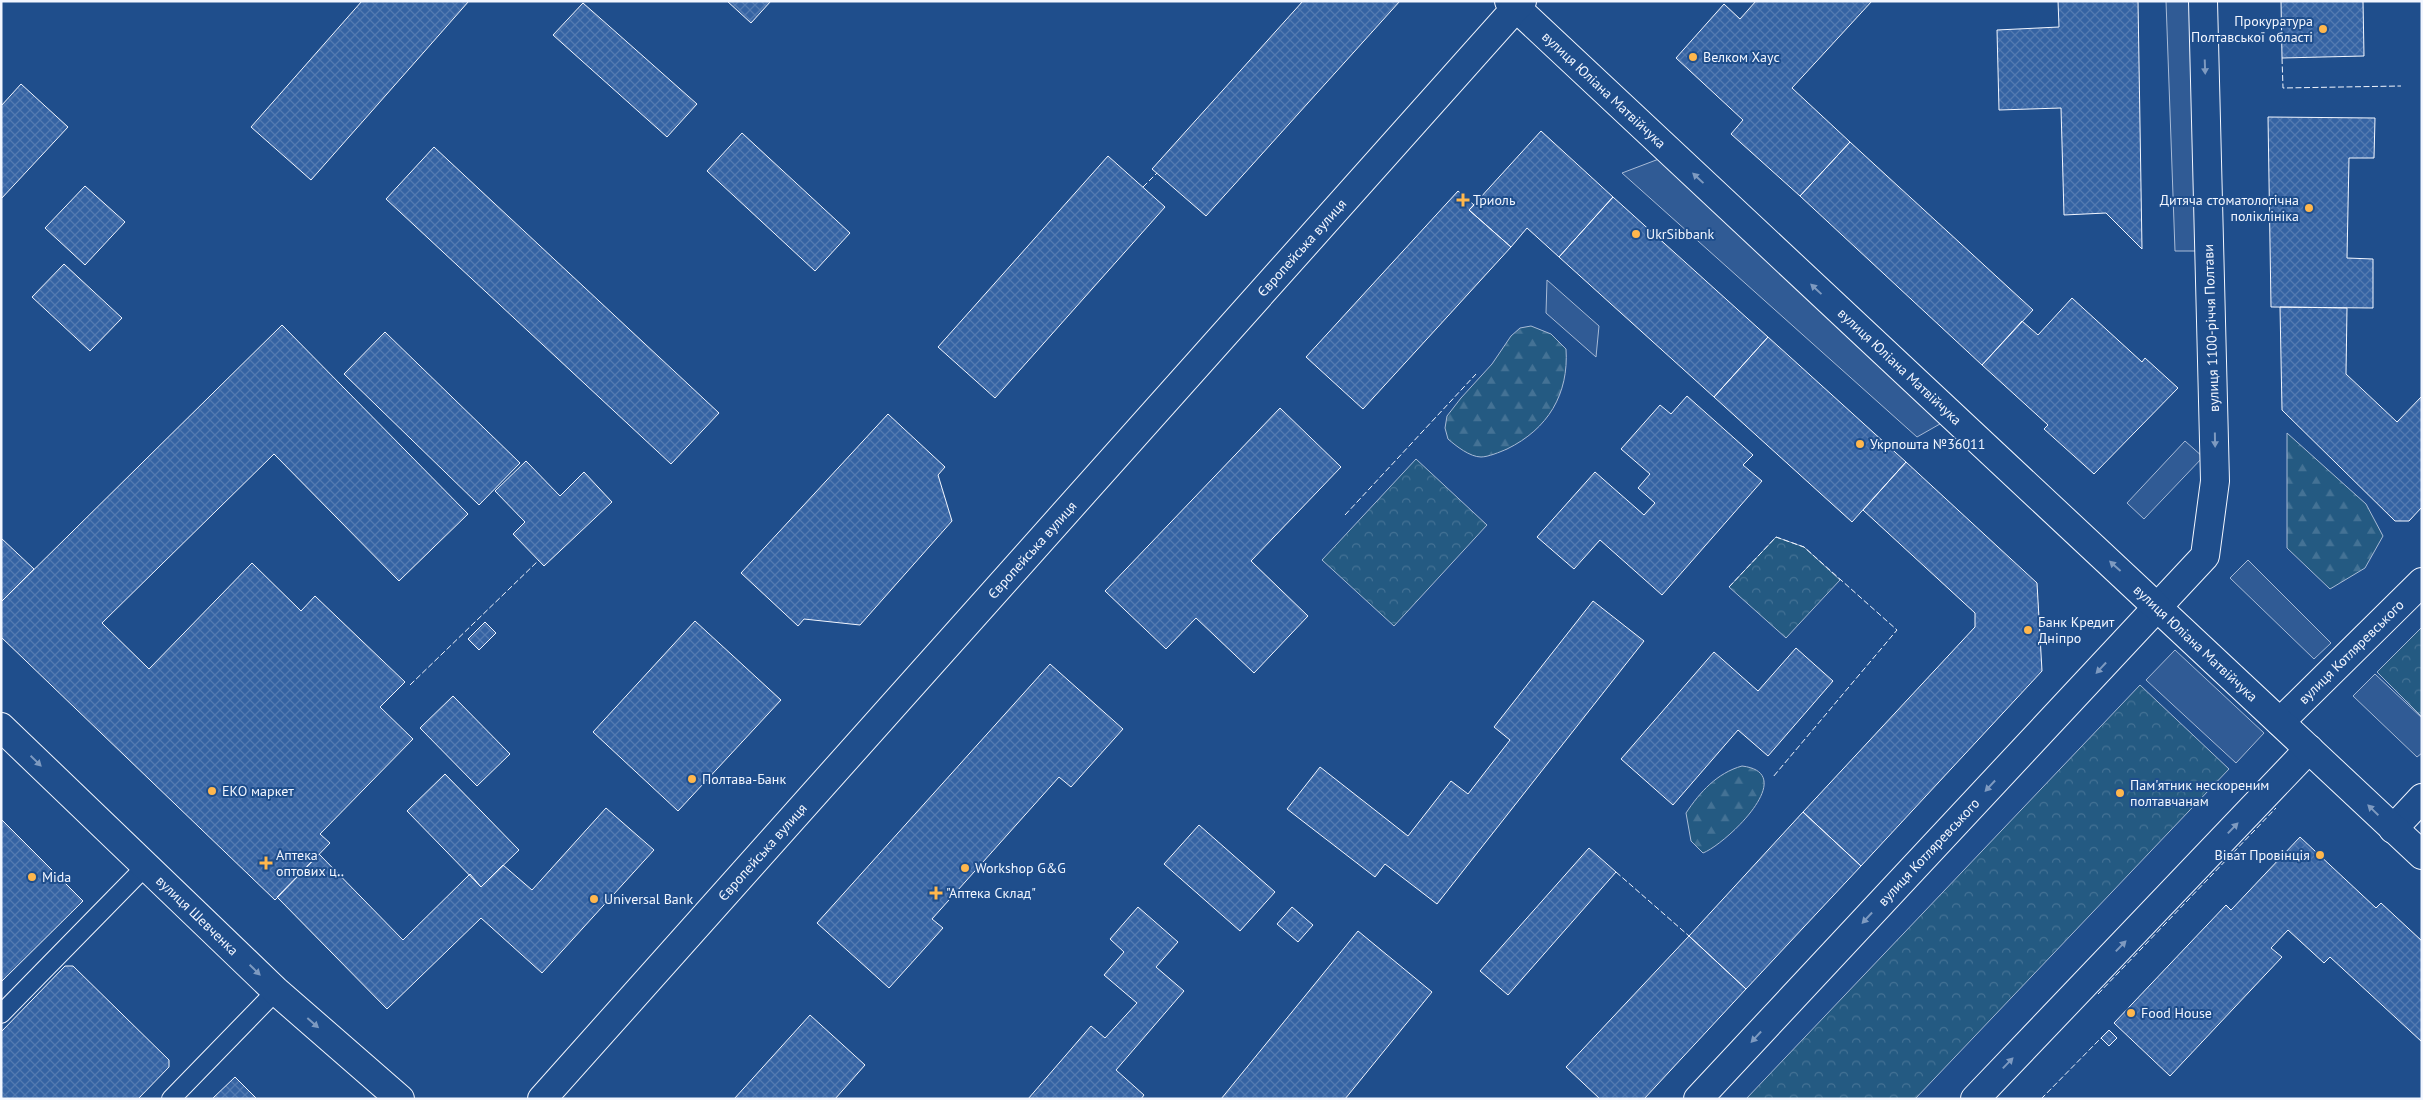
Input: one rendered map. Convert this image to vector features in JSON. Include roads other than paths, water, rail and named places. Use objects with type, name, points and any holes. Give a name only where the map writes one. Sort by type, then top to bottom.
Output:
[{"type":"street","name":"вулиця 1100-річчя Полтави","points":[[2158,606],[2206,556],[2215,481],[2203,1]]},
{"type":"street","name":"вулиця Юліана Матвійчука","points":[[1516,3],[2422,855]]},
{"type":"street","name":"Європейська вулиця","points":[[542,1099],[1516,3]]},
{"type":"street","name":"вулиця Котляревського","points":[[2280,722],[2422,582]]},
{"type":"street","name":"вулиця Котляревського","points":[[1698,1099],[2158,606]]},
{"type":"street","name":"вулиця Шевченка","points":[[1,727],[276,991],[400,1099]]},
{"type":"street","points":[[1975,1099],[2309,749]]},
{"type":"street","points":[[2393,829],[2422,798]]},
{"type":"lane","points":[[1,1014],[146,866]]},
{"type":"lane","points":[[171,1099],[276,991]]},
{"type":"place","name":"Прокуратура Полтавської області","points":[[2323,29]]},
{"type":"place","name":"Велком Хаус","points":[[1693,57]]},
{"type":"place","name":"Триоль","points":[[1463,200]]},
{"type":"place","name":"Дитяча стоматологічна поліклініка","points":[[2309,208]]},
{"type":"place","name":"UkrSibbank","points":[[1636,234]]},
{"type":"place","name":"Укрпошта №36011","points":[[1860,444]]},
{"type":"place","name":"Банк Кредит Дніпро","points":[[2028,630]]},
{"type":"place","name":"Полтава-Банк","points":[[692,779]]},
{"type":"place","name":"ЕКО маркет","points":[[212,791]]},
{"type":"place","name":"Пам'ятник нескореним полтавчанам","points":[[2120,793]]},
{"type":"place","name":"Віват Провінція","points":[[2320,855]]},
{"type":"place","name":"Аптека оптових ц‥","points":[[266,863]]},
{"type":"place","name":"Workshop G&G","points":[[965,868]]},
{"type":"place","name":"Mida","points":[[32,877]]},
{"type":"place","name":"\"Аптека Склад\"","points":[[936,893]]},
{"type":"place","name":"Universal Bank","points":[[594,899]]},
{"type":"place","name":"Food House","points":[[2131,1013]]}]
